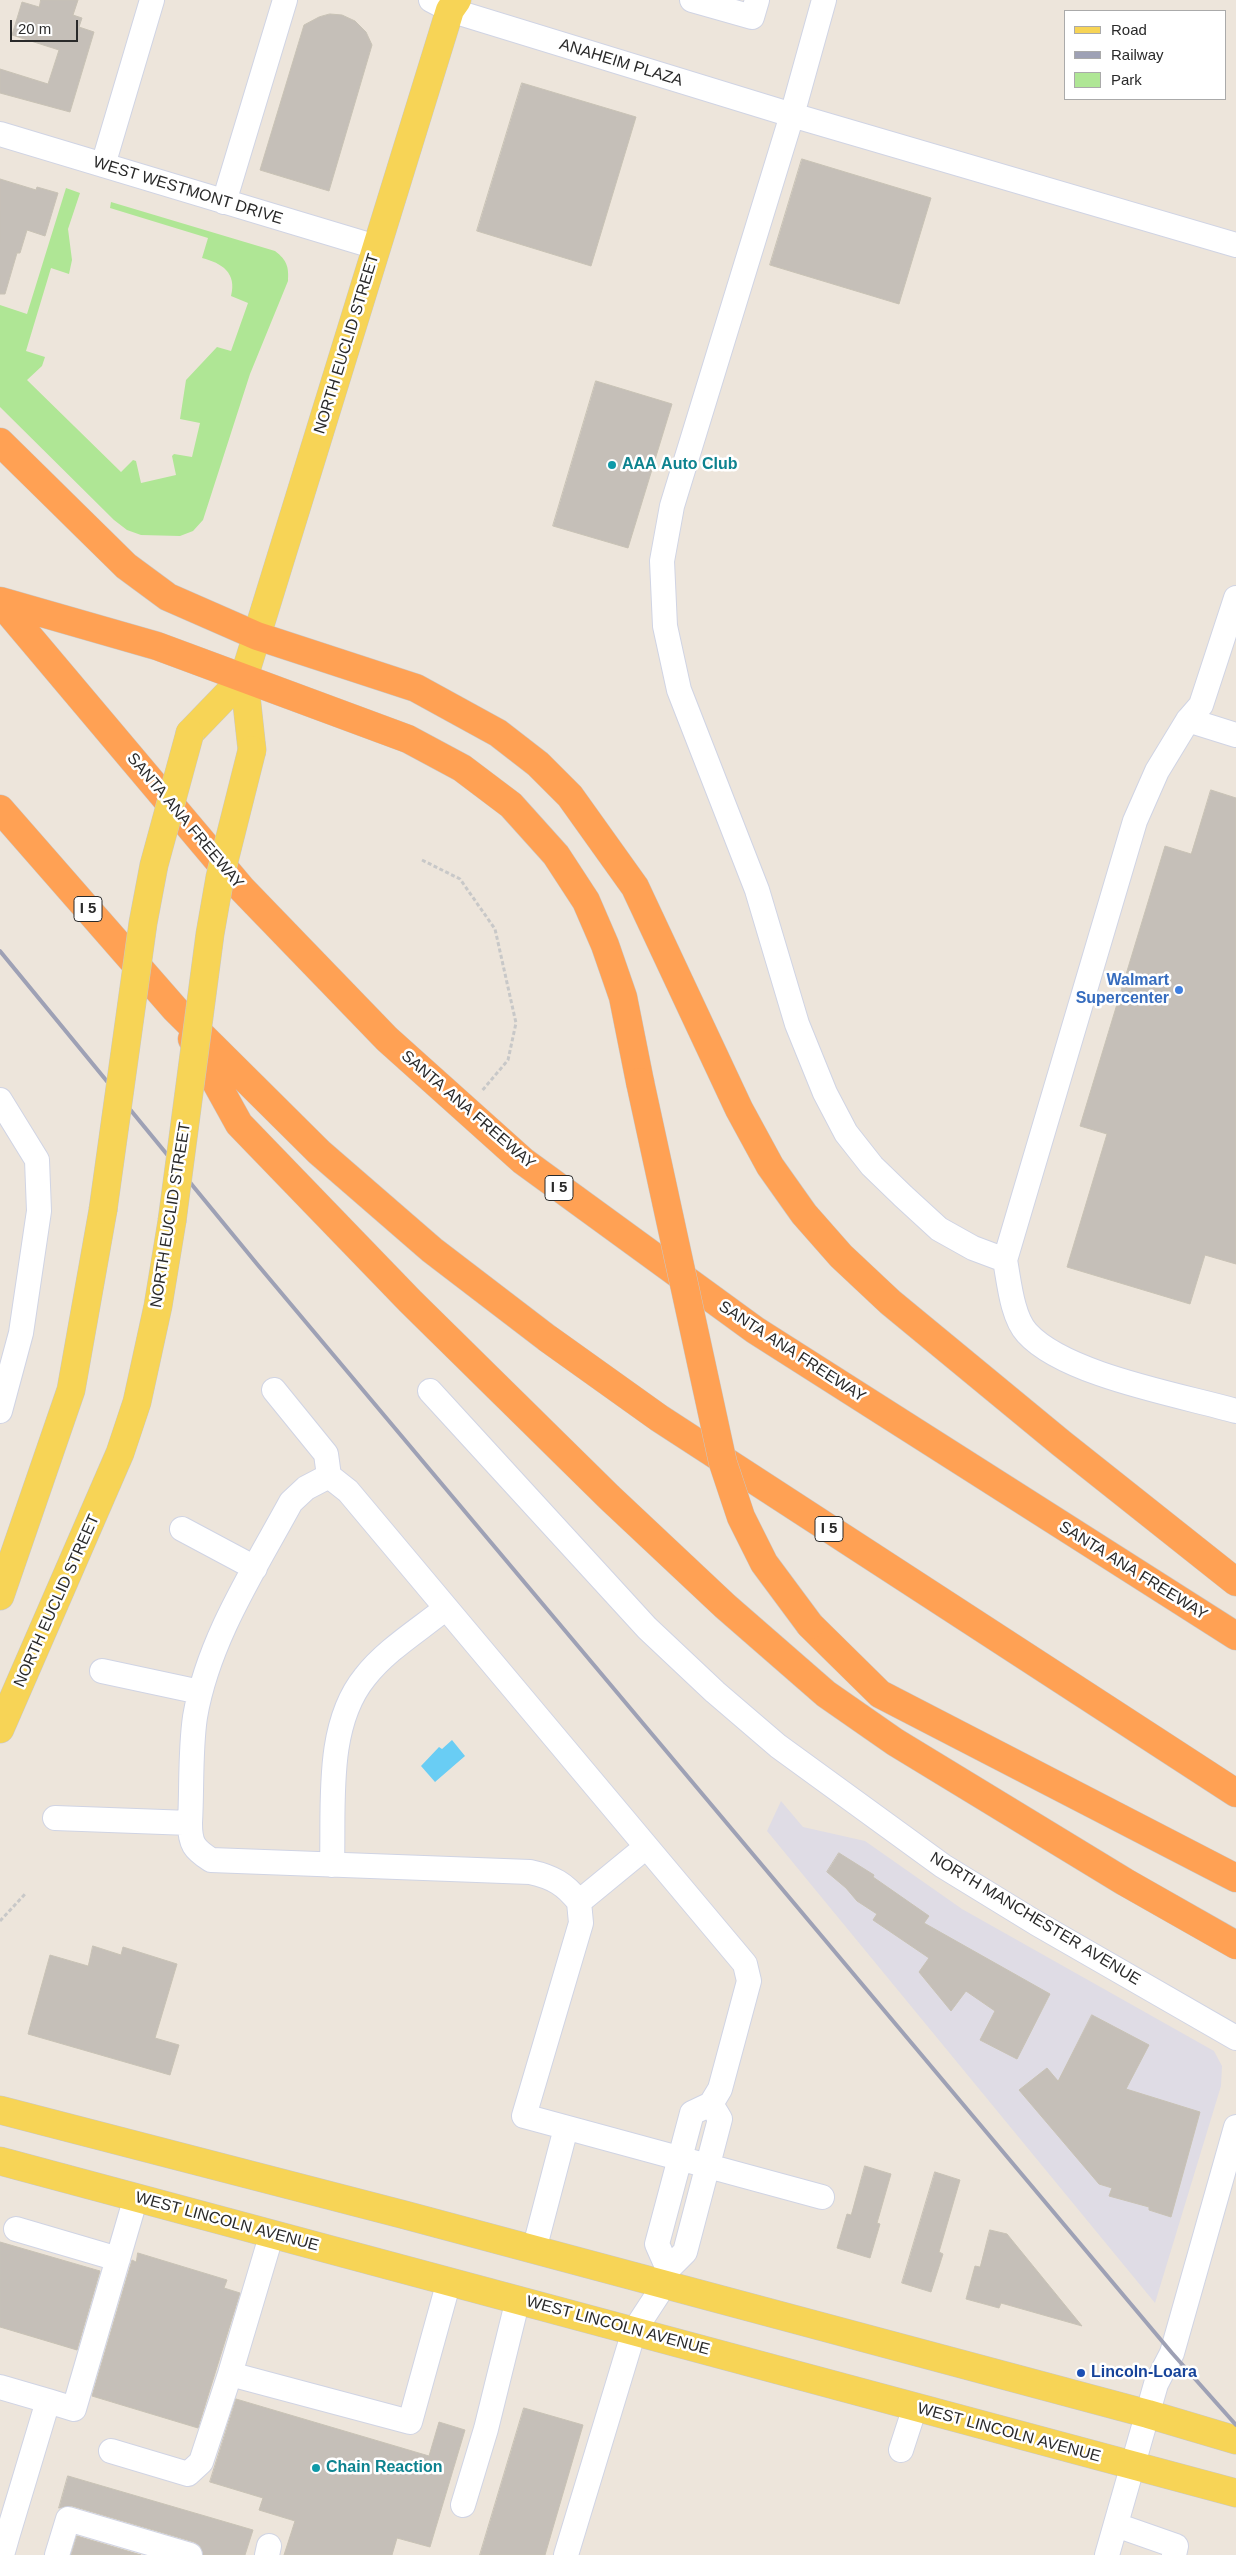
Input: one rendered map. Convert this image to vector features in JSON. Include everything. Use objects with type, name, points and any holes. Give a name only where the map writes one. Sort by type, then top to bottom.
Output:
[{"type":"highway","points":[[0,442],[126,566],[168,597],[257,636],[416,688],[498,732],[538,764],[570,796],[635,887],[739,1109],[770,1166],[804,1214],[840,1256],[890,1302],[1236,1582]]},
{"type":"highway","points":[[0,601],[145,642],[408,739],[462,768],[512,805],[556,855],[586,901],[605,944],[623,997],[723,1463],[741,1517],[764,1563],[810,1625],[880,1694],[1236,1878]]},
{"type":"highway","name":"SANTA ANA FREEWAY","points":[[0,601],[242,889],[387,1039],[523,1161],[755,1330],[1236,1636]]},
{"type":"highway","name":"I 5","points":[[0,809],[175,1010],[319,1152],[432,1250],[547,1338],[660,1418],[1236,1793]]},
{"type":"highway","points":[[175,1010],[239,1124],[410,1301],[609,1497],[724,1606],[826,1694],[895,1742],[1126,1882],[1236,1945]]},
{"type":"main road","name":"NORTH EUCLID STREET","points":[[0,1729],[114,1468],[137,1402],[158,1306],[172,1222],[210,934],[220,877],[252,750],[244,677],[376,247],[447,3]]},
{"type":"main road","name":"NORTH EUCLID STREET","points":[[0,1596],[71,1390],[90,1284],[150,884],[190,733],[244,677]]},
{"type":"main road","points":[[0,2110],[534,2250],[666,2277],[1236,2440]]},
{"type":"main road","name":"WEST LINCOLN AVENUE","points":[[1,2164],[272,2233],[1236,2493]]},
{"type":"street","points":[[103,165],[152,0]]},
{"type":"street","points":[[224,202],[284,0]]},
{"type":"street","points":[[692,0],[752,17],[757,0]]},
{"type":"street","points":[[824,0],[792,115],[672,506],[662,561],[666,626],[670,655],[679,690],[757,890],[797,1024],[825,1093],[846,1133],[872,1166],[938,1229],[973,1248],[1005,1260]]},
{"type":"street","name":"ANAHEIM PLAZA","points":[[447,3],[792,115],[1236,245]]},
{"type":"street","name":"WEST WESTMONT DRIVE","points":[[0,134],[376,247]]},
{"type":"street","points":[[1236,598],[1202,705],[1188,720],[1157,771],[1134,822],[1005,1260],[1012,1300],[1025,1332],[1049,1352],[1094,1372],[1236,1411]]},
{"type":"street","points":[[1188,720],[1236,735]]},
{"type":"street","points":[[0,1411],[6,1374],[21,1333],[39,1211],[37,1160],[2,1109]]},
{"type":"street","points":[[274,1390],[326,1454],[329,1476],[348,1491],[745,1964],[748,1980],[720,2088],[711,2104],[692,2113],[657,2244],[666,2277]]},
{"type":"street","name":"NORTH MANCHESTER AVENUE","points":[[430,1391],[586,1559],[647,1628],[715,1692],[778,1746],[928,1855],[984,1892],[1236,2038]]},
{"type":"street","points":[[329,1476],[306,1488],[291,1502],[254,1568],[225,1627],[208,1668],[200,1692],[195,1718],[190,1837],[197,1851],[211,1860],[530,1872],[550,1876],[567,1887],[579,1902],[581,1923],[524,2116],[822,2197]]},
{"type":"street","points":[[182,1529],[254,1568]]},
{"type":"street","points":[[332,1865],[336,1751],[345,1712],[354,1694],[377,1664],[446,1608]]},
{"type":"street","points":[[102,1671],[200,1692]]},
{"type":"street","points":[[55,1818],[190,1823]]},
{"type":"street","points":[[579,1902],[646,1847]]},
{"type":"street","points":[[566,2555],[634,2331],[666,2277],[685,2252],[720,2119],[711,2104]]},
{"type":"street","points":[[1107,2555],[1156,2384],[1172,2353],[1236,2127]]},
{"type":"street","points":[[534,2250],[566,2128]]},
{"type":"street","points":[[0,2387],[74,2409],[136,2197]]},
{"type":"street","points":[[668,2204],[696,2211]]},
{"type":"street","points":[[16,2229],[118,2259]]},
{"type":"street","points":[[110,2452],[188,2474],[201,2462],[230,2374],[272,2233]]},
{"type":"street","points":[[230,2374],[410,2422],[449,2281]]},
{"type":"street","points":[[463,2505],[486,2428],[518,2299]]},
{"type":"street","points":[[3,2540],[48,2401]]},
{"type":"street","points":[[901,2450],[915,2407]]},
{"type":"street","points":[[57,2555],[68,2519],[190,2555]]},
{"type":"street","points":[[1116,2525],[1175,2550]]},
{"type":"path","points":[[422,860],[460,879],[495,929],[516,1023],[508,1060],[467,1110]]},
{"type":"path","points":[[0,1921],[25,1894]]},
{"type":"shaded area","points":[[781,1801],[803,1827],[865,1841],[962,1909],[1214,2051],[1222,2066],[1221,2086],[1155,2303],[767,1831]]},
{"type":"green space","points":[[66,188],[80,193],[68,229],[72,260],[69,274],[51,268],[26,351],[45,357],[42,366],[27,380],[121,472],[133,460],[136,461],[141,483],[176,475],[172,456],[174,454],[192,457],[200,423],[180,419],[186,380],[217,347],[231,351],[248,303],[231,296],[232,281],[230,275],[222,266],[202,258],[208,238],[110,208],[111,202],[275,251],[286,264],[288,281],[250,374],[203,520],[193,531],[180,536],[141,535],[127,530],[114,520],[0,407],[0,305],[27,314]]},
{"type":"water","points":[[452,1740],[465,1756],[435,1782],[421,1766],[439,1747],[442,1749]]},
{"type":"building","points":[[41,0],[78,0],[73,15],[82,18],[79,27],[94,32],[70,112],[0,93],[0,69],[48,84],[59,50],[12,35],[22,2],[39,7]]},
{"type":"building","points":[[330,14],[342,15],[355,21],[366,32],[372,45],[329,191],[260,170],[304,25],[319,17]]},
{"type":"building","points":[[522,83],[636,117],[591,266],[477,231]]},
{"type":"building","points":[[802,159],[931,198],[899,304],[770,265]]},
{"type":"building","points":[[0,179],[36,190],[37,187],[58,193],[45,236],[27,230],[20,253],[17,253],[5,294],[0,294]]},
{"type":"building","name":"AAA Auto Club","points":[[596,381],[672,404],[628,548],[553,526]]},
{"type":"building","name":"Walmart Supercenter","points":[[1211,790],[1236,798],[1236,1264],[1205,1255],[1190,1304],[1067,1267],[1107,1134],[1080,1126],[1165,846],[1191,854]]},
{"type":"building","points":[[839,1853],[874,1875],[873,1877],[929,1916],[924,1923],[1050,1994],[1017,2059],[980,2040],[995,2011],[966,1991],[951,2011],[919,1972],[929,1958],[873,1920],[877,1914],[857,1901],[846,1888],[827,1872]]},
{"type":"building","points":[[93,1946],[121,1955],[123,1947],[177,1964],[155,2038],[179,2045],[170,2075],[28,2034],[50,1955],[88,1966]]},
{"type":"building","points":[[1092,2015],[1149,2045],[1126,2089],[1200,2112],[1171,2217],[1149,2210],[1149,2207],[1109,2196],[1112,2188],[1099,2184],[1019,2090],[1047,2068],[1058,2081]]},
{"type":"building","points":[[865,2166],[891,2174],[877,2223],[880,2224],[870,2258],[837,2248],[847,2214],[851,2215]]},
{"type":"building","points":[[935,2172],[960,2180],[939,2252],[943,2254],[931,2292],[902,2283]]},
{"type":"building","points":[[990,2230],[1007,2234],[1082,2326],[1001,2303],[999,2308],[966,2299],[975,2266],[980,2267]]},
{"type":"building","points":[[0,2242],[100,2271],[77,2350],[0,2327]]},
{"type":"building","points":[[138,2253],[227,2280],[224,2288],[240,2293],[198,2428],[92,2396],[132,2260],[136,2262]]},
{"type":"building","name":"Chain Reaction","points":[[236,2399],[429,2456],[439,2422],[465,2430],[430,2547],[397,2538],[392,2555],[284,2555],[295,2521],[259,2510],[263,2498],[210,2482]]},
{"type":"building","points":[[524,2408],[583,2425],[545,2555],[480,2555]]},
{"type":"building","points":[[68,2476],[253,2530],[245,2555],[203,2555],[200,2546],[194,2542],[72,2506],[59,2508]]},
{"type":"building","points":[[77,2536],[141,2555],[71,2555]]},
{"type":"railway","points":[[0,951],[257,1264],[1172,2353],[1236,2425]]},
{"type":"place","name":"AAA Auto Club","points":[[612,465]]},
{"type":"place","name":"Walmart Supercenter","points":[[1179,990]]},
{"type":"place","name":"Lincoln-Loara","points":[[1081,2373]]},
{"type":"place","name":"Chain Reaction","points":[[316,2468]]}]
